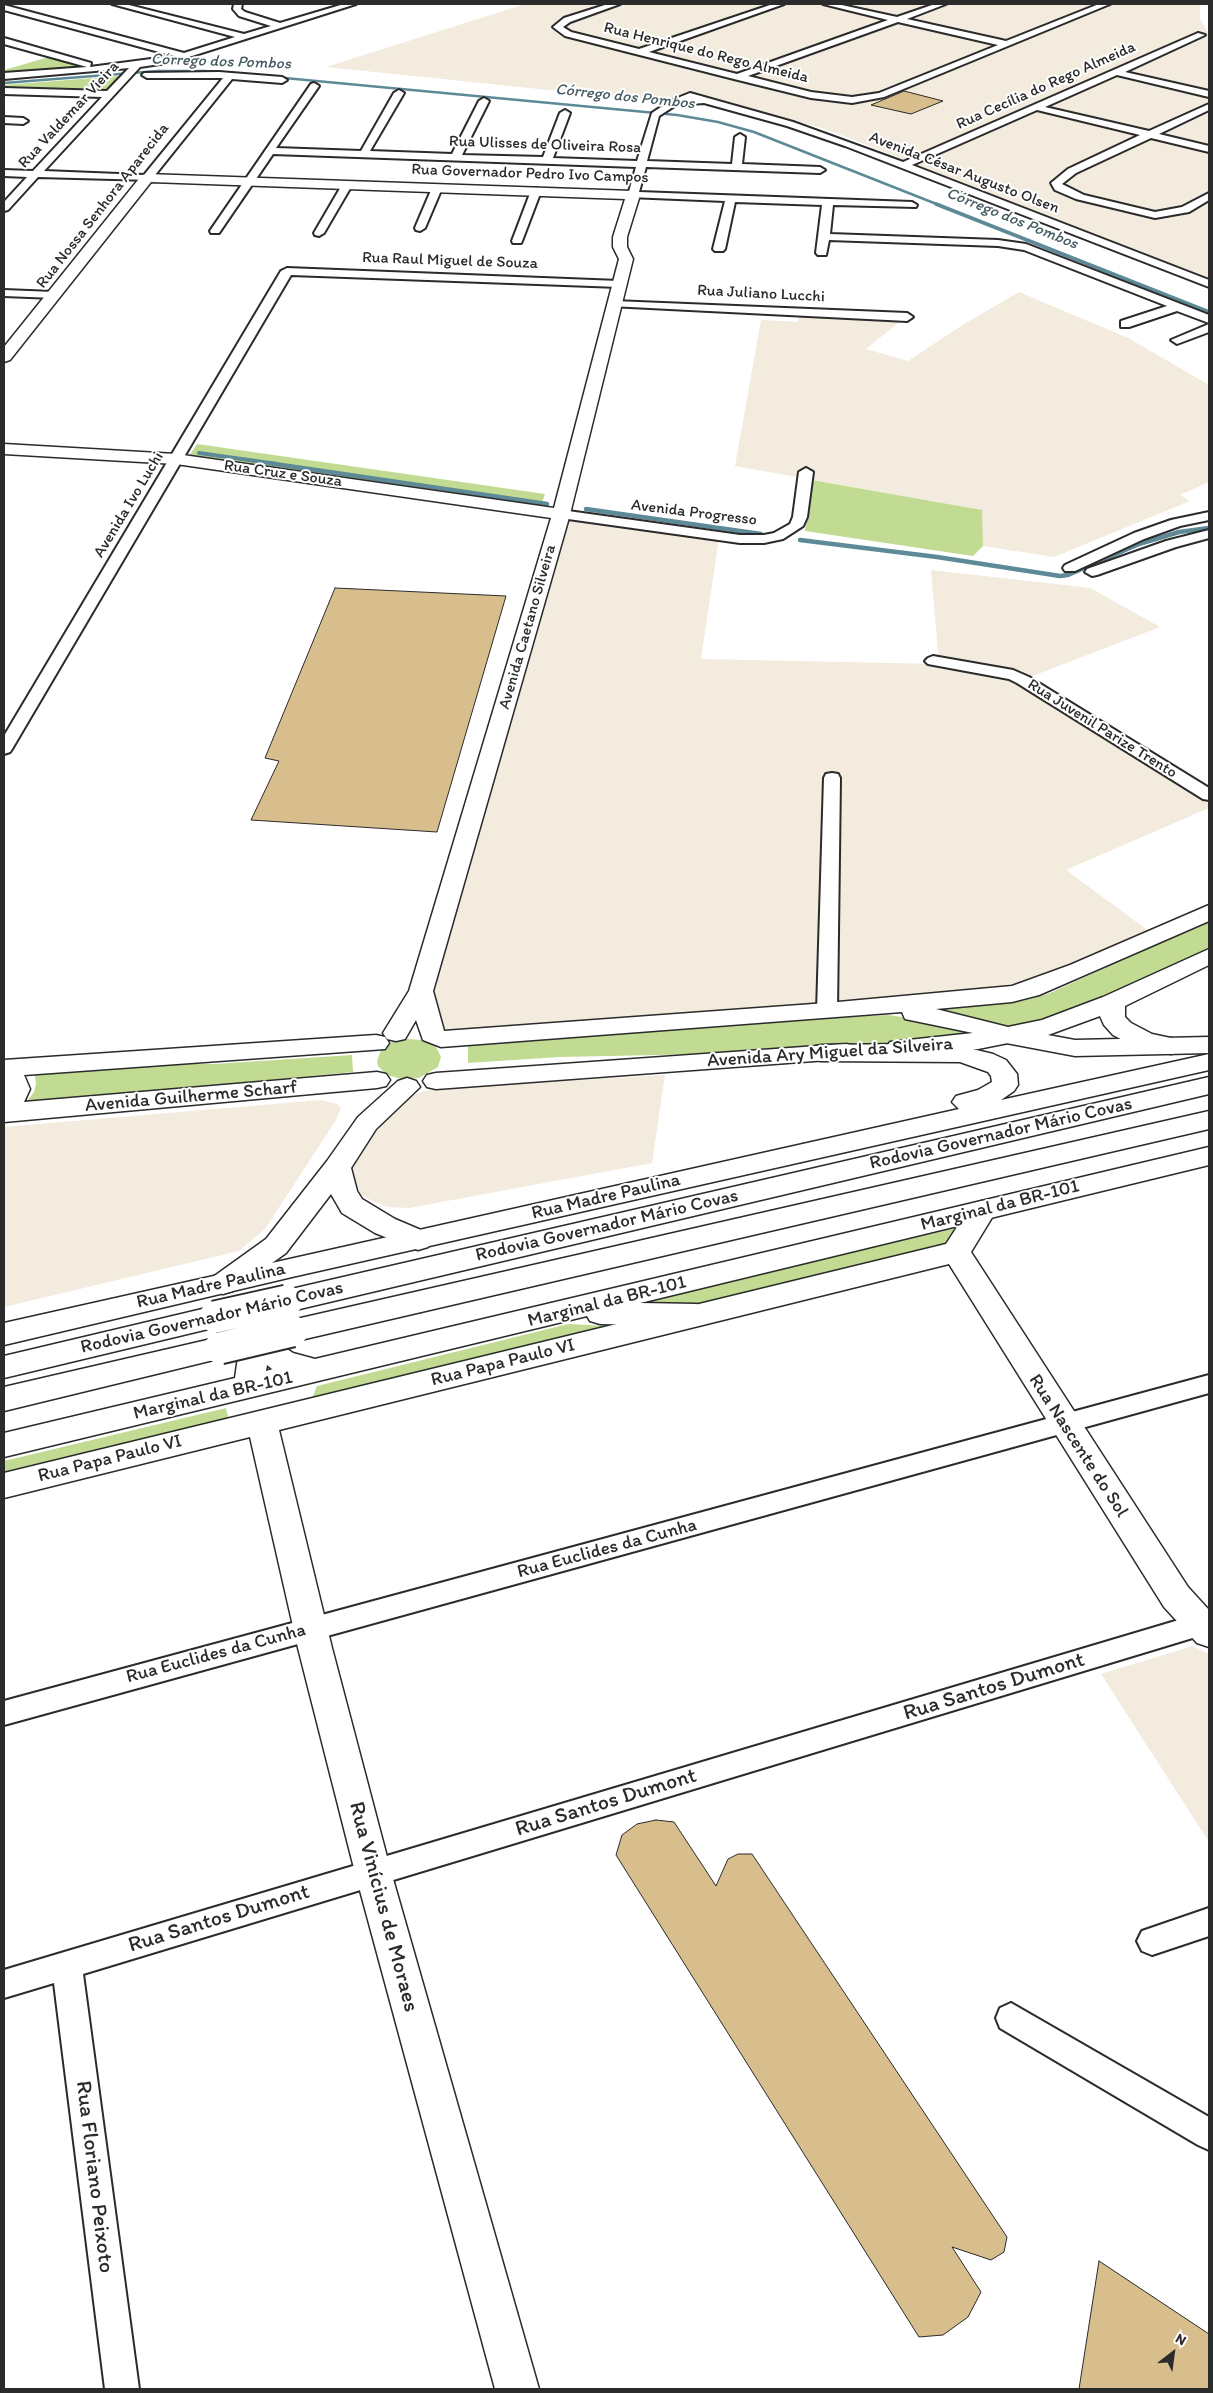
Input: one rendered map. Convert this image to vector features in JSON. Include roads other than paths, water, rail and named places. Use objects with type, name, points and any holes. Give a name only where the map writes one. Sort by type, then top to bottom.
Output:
[{"type":"main road","name":"Rua Governador Pedro Ivo Campos","points":[[147,178],[633,195]]},
{"type":"main road","name":"Rua Nossa Senhora Aparecida","points":[[4,358],[147,178]]},
{"type":"main road","name":"Avenida Caetano Silveira","points":[[386,1038],[421,991],[561,514],[626,259],[620,248],[620,237],[633,195]]},
{"type":"main road","name":"Rua Cruz e Souza","points":[[4,449],[176,459],[561,514]]},
{"type":"main road","points":[[4,1068],[386,1038],[420,1032],[436,1036],[831,1010],[981,998],[1030,990],[1209,912]]},
{"type":"main road","name":"Avenida Ary Miguel da Silveira","points":[[436,1080],[961,1043],[1010,1036],[1048,1027],[1112,1002],[1209,956]]},
{"type":"main road","points":[[386,1038],[366,1058],[370,1074],[389,1084],[436,1080],[446,1073],[452,1064],[453,1055],[449,1046],[436,1036],[421,991]]},
{"type":"main road","points":[[1112,1002],[1113,1019],[1122,1029],[1145,1041],[1171,1046]]},
{"type":"main road","points":[[831,1010],[910,1013],[950,1019],[1010,1036],[1075,1048],[1209,1045]]},
{"type":"main road","points":[[821,1053],[910,1052],[960,1054],[997,1066],[1004,1074],[1005,1085],[987,1096],[853,1135],[835,1146]]},
{"type":"main road","name":"Rua Madre Paulina","points":[[4,1334],[1209,1062]]},
{"type":"main road","points":[[4,1072],[13,1078],[17,1089],[12,1101],[4,1107]]},
{"type":"main road","points":[[248,1388],[254,1350],[250,1319],[235,1291],[224,1284],[276,1246],[337,1168],[367,1123],[389,1084]]},
{"type":"main road","name":"Avenida Guilherme Scharf","points":[[4,1113],[389,1084]]},
{"type":"main road","name":"Rodovia Governador Mário Covas","points":[[4,1367],[1209,1085]]},
{"type":"main road","name":"Rodovia Governador Mário Covas","points":[[4,1399],[1209,1120]]},
{"type":"main road","name":"Marginal da BR-101","points":[[4,1446],[1209,1156]]},
{"type":"main road","points":[[337,1168],[343,1191],[352,1206],[385,1226],[418,1240]]},
{"type":"main road","points":[[956,1252],[982,1211]]},
{"type":"main road","name":"Rua Papa Paulo VI","points":[[4,1485],[956,1252]]},
{"type":"main road","name":"Rua Nascente do Sol","points":[[956,1252],[1176,1597],[1206,1627]]},
{"type":"main road","points":[[262,1275],[258,1283],[255,1299],[256,1318],[272,1354],[283,1361],[320,1371]]},
{"type":"main road","points":[[564,1312],[696,1315]]},
{"type":"main road","name":"Rua Vinícius de Moraes","points":[[262,1422],[310,1628],[373,1872],[516,2389]]},
{"type":"street","points":[[116,4],[266,42]]},
{"type":"street","points":[[238,4],[237,10],[242,14],[280,26]]},
{"type":"street","points":[[129,72],[352,4]]},
{"type":"street","name":"Rua Henrique do Rego Almeida","points":[[616,4],[567,20],[557,27],[568,34],[639,52],[817,96],[852,100],[881,95],[1106,4]]},
{"type":"street","points":[[639,52],[780,4]]},
{"type":"street","points":[[827,4],[1007,44]]},
{"type":"street","points":[[723,84],[740,76],[942,4]]},
{"type":"street","points":[[5,5],[184,56]]},
{"type":"street","name":"Rua Cecília do Rego Almeida","points":[[904,165],[1201,34]]},
{"type":"street","points":[[4,42],[102,69],[282,80]]},
{"type":"street","points":[[4,76],[102,69]]},
{"type":"street","name":"Rua Valdemar Vieira","points":[[4,208],[129,72]]},
{"type":"street","points":[[1114,72],[1209,94]]},
{"type":"street","name":"Rua Nossa Senhora Aparecida","points":[[147,178],[229,76]]},
{"type":"street","points":[[215,231],[314,86]]},
{"type":"street","points":[[4,91],[108,94]]},
{"type":"street","points":[[364,154],[398,93]]},
{"type":"street","name":"Avenida César Augusto Olsen","points":[[642,164],[658,112],[673,103],[698,96],[790,124],[904,165],[1209,284]]},
{"type":"street","points":[[456,157],[484,101]]},
{"type":"street","points":[[1035,107],[1209,150]]},
{"type":"street","points":[[1209,107],[1060,178],[1056,183],[1059,188],[1080,197],[1143,213],[1166,214],[1185,210],[1209,196]]},
{"type":"street","points":[[548,160],[565,113]]},
{"type":"street","points":[[4,120],[23,121]]},
{"type":"street","points":[[736,167],[740,137]]},
{"type":"street","name":"Rua Ulisses de Oliveira Rosa","points":[[270,151],[820,170]]},
{"type":"street","points":[[633,195],[642,164]]},
{"type":"street","points":[[4,173],[147,178]]},
{"type":"street","points":[[319,233],[347,185]]},
{"type":"street","points":[[420,228],[437,188]]},
{"type":"street","points":[[517,241],[536,191]]},
{"type":"street","name":"Rua Governador Pedro Ivo Campos","points":[[633,195],[912,205]]},
{"type":"street","points":[[719,249],[731,198]]},
{"type":"street","points":[[822,253],[828,202]]},
{"type":"street","points":[[824,237],[998,243],[1026,247],[1209,320]]},
{"type":"street","name":"Rua Raul Miguel de Souza","points":[[284,278],[287,271],[619,284]]},
{"type":"street","name":"Avenida Ivo Luchi","points":[[4,749],[284,278]]},
{"type":"street","points":[[4,293],[54,295]]},
{"type":"street","name":"Rua Juliano Lucchi","points":[[614,304],[907,317]]},
{"type":"street","points":[[1125,324],[1177,306]]},
{"type":"street","points":[[1177,340],[1209,328]]},
{"type":"street","name":"Avenida Progresso","points":[[561,514],[740,539],[764,539],[778,536],[796,526],[800,517],[806,472]]},
{"type":"street","points":[[1070,568],[1138,536],[1176,523],[1206,524]]},
{"type":"street","points":[[1092,572],[1171,544],[1206,524]]},
{"type":"street","name":"Rua Juvenil Parize Trento","points":[[933,661],[1000,673],[1023,680],[1209,795]]},
{"type":"street","points":[[831,1010],[832,778]]},
{"type":"street","name":"Rua Euclides da Cunha","points":[[4,1713],[1209,1384]]},
{"type":"street","name":"Rua Santos Dumont","points":[[4,1984],[373,1872],[1206,1627]]},
{"type":"street","points":[[1152,1941],[1209,1922]]},
{"type":"street","name":"Rua Floriano Peixoto","points":[[67,1965],[122,2389]]},
{"type":"street","points":[[1011,2018],[1209,2134]]},
{"type":"waterway","name":"Córrego dos Pombos","points":[[4,83],[158,71],[205,71],[262,76]]},
{"type":"waterway","name":"Córrego dos Pombos","points":[[274,77],[677,115],[718,122],[754,132],[939,205]]},
{"type":"waterway","name":"Córrego dos Pombos","points":[[936,204],[1209,312]]},
{"type":"waterway","points":[[199,453],[277,464]]},
{"type":"waterway","points":[[268,463],[547,504]]},
{"type":"waterway","points":[[586,509],[761,534]]},
{"type":"waterway","points":[[800,540],[937,557],[1060,576],[1068,575],[1139,544],[1179,532],[1209,528]]}]
